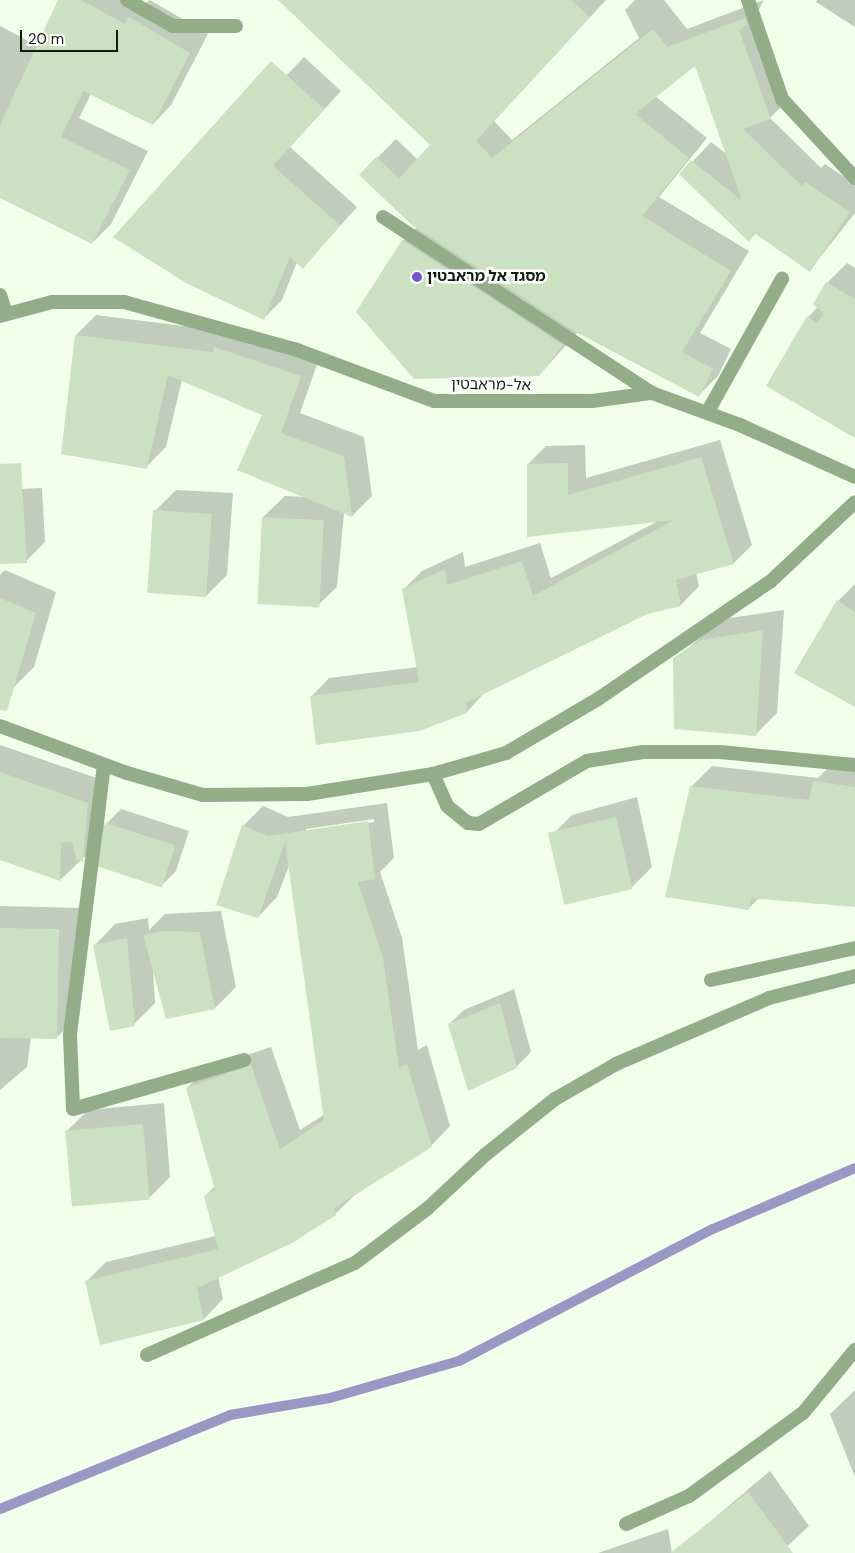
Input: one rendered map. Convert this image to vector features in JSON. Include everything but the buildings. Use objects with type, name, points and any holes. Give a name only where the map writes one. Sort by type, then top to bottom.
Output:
[{"type":"street","points":[[127,0],[173,26],[236,26]]},
{"type":"street","points":[[748,0],[782,99],[855,178]]},
{"type":"street","points":[[383,217],[652,393]]},
{"type":"street","points":[[708,413],[782,279]]},
{"type":"street","points":[[0,295],[3,315]]},
{"type":"street","name":"אל-מראבטין","points":[[3,315],[52,302],[124,302],[297,350],[434,401],[592,401],[652,393],[708,413],[855,477]]},
{"type":"street","points":[[0,726],[104,765],[203,795],[306,794],[434,774],[506,753],[598,699],[771,581],[855,502]]},
{"type":"street","points":[[434,774],[447,806],[468,823],[479,824],[596,760],[644,752],[720,752],[855,765]]},
{"type":"street","points":[[104,765],[70,1036],[72,1109],[244,1060]]},
{"type":"street","points":[[711,980],[855,948]]},
{"type":"street","points":[[147,1355],[355,1263],[426,1210],[485,1154],[555,1099],[616,1064],[769,998],[855,976]]},
{"type":"street","points":[[626,1524],[689,1496],[802,1413],[855,1350]]},
{"type":"waterway","points":[[0,1509],[230,1415],[330,1398],[459,1361],[713,1229],[855,1168]]},
{"type":"place","name":"מסגד אל מראבטין","points":[[417,277]]}]
